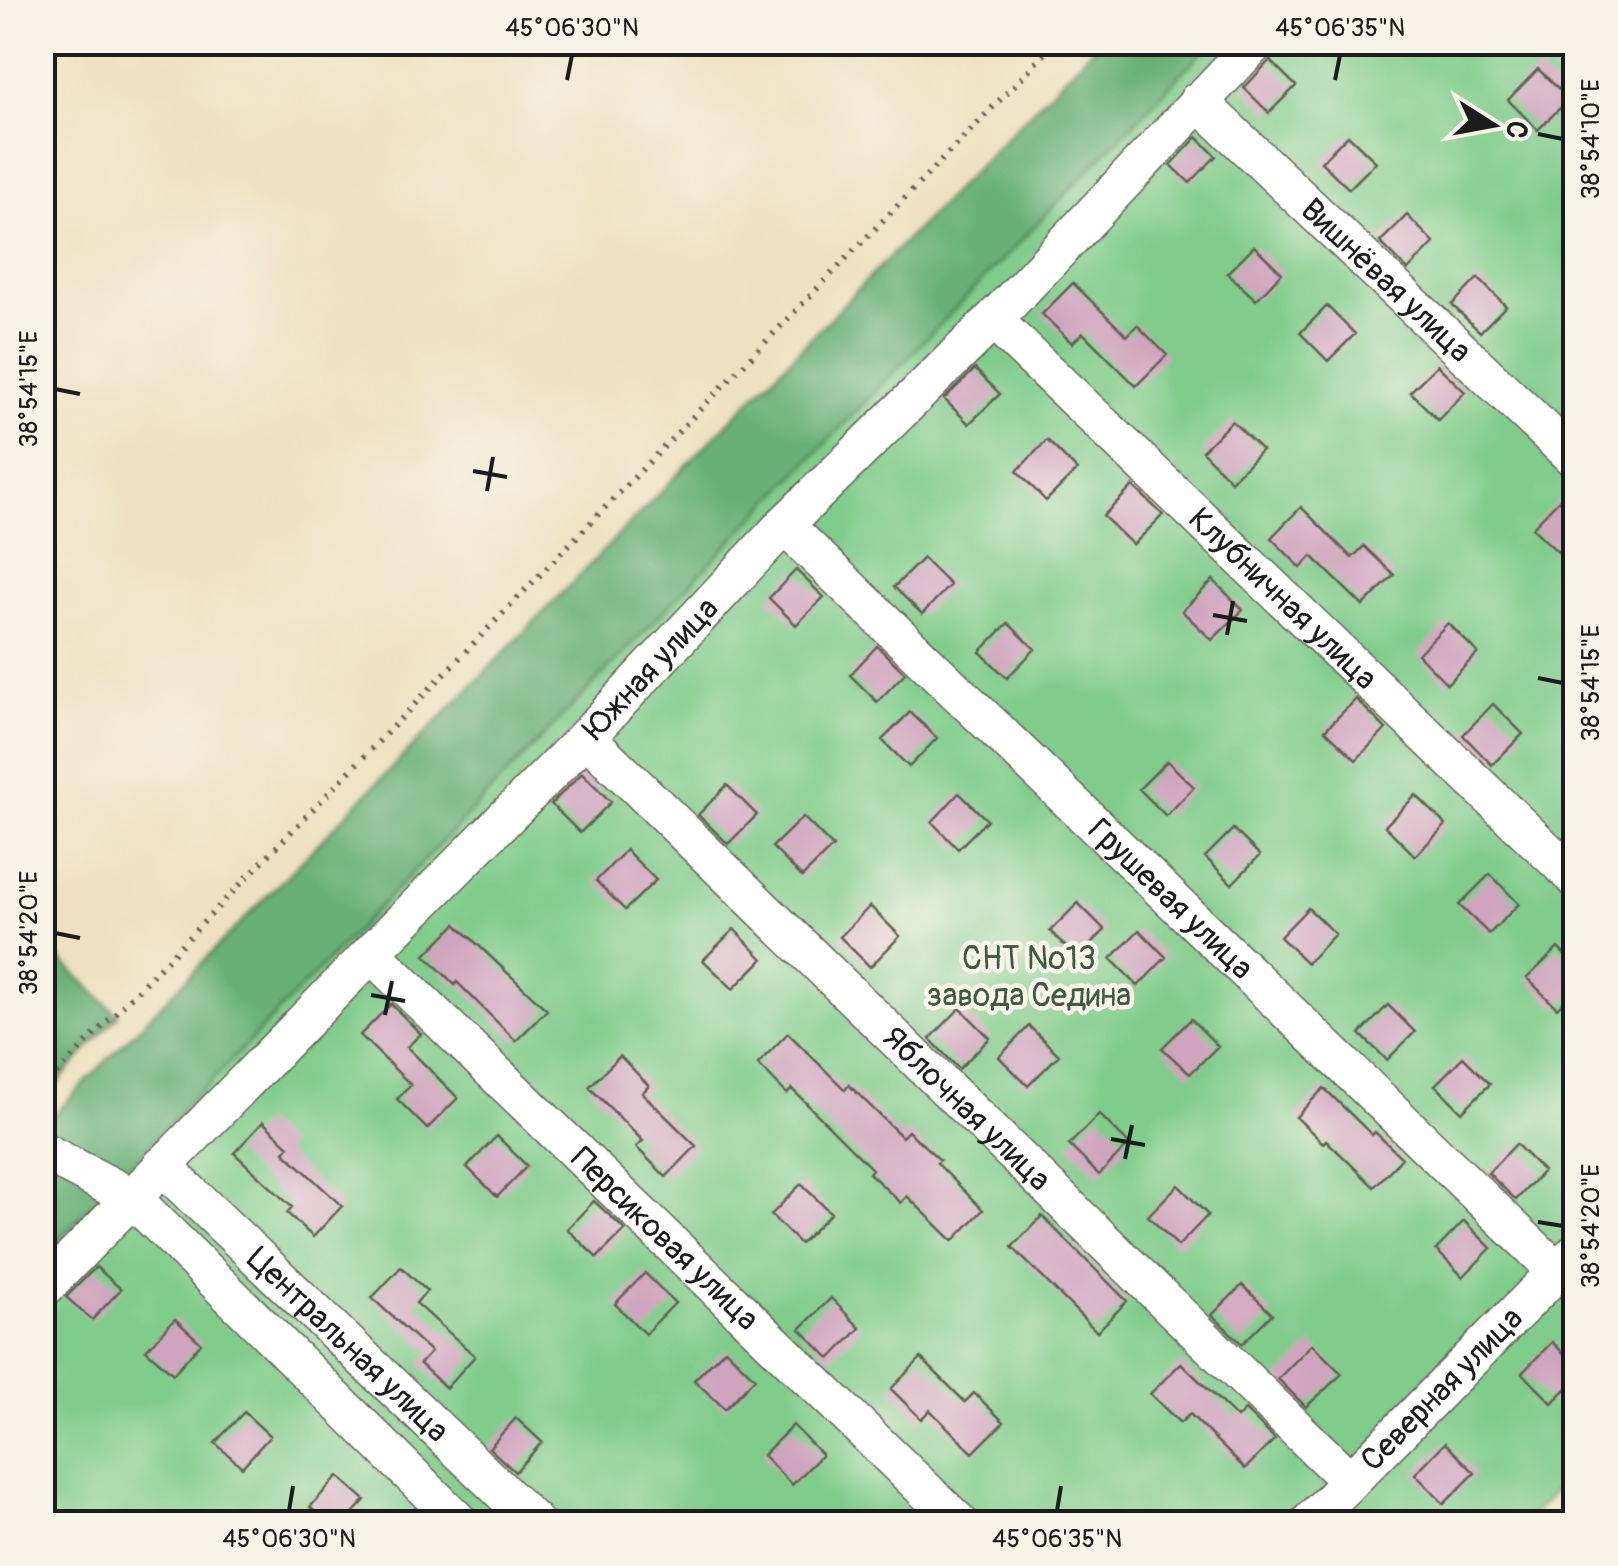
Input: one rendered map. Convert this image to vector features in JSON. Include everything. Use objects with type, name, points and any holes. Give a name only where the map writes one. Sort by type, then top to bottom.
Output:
[{"type":"street","name":"Южная улица","points":[[42,1290],[586,738],[784,525],[992,320],[1256,42]]},
{"type":"street","name":"Вишнёвая улица","points":[[1198,101],[1576,460]]},
{"type":"street","name":"Клубничная улица","points":[[992,320],[1576,879]]},
{"type":"street","name":"Грушевая улица","points":[[784,525],[1566,1262]]},
{"type":"street","name":"Яблочная улица","points":[[586,738],[1350,1481]]},
{"type":"street","name":"Персиковая улица","points":[[371,952],[960,1524]]},
{"type":"street","name":"Центральная улица","points":[[42,1151],[131,1197],[461,1524]]},
{"type":"street","name":"Центральная улица","points":[[162,1166],[536,1524]]},
{"type":"street","name":"Северная улица","points":[[1308,1524],[1566,1262]]},
{"type":"path","points":[[42,1089],[1056,42]]},
{"type":"green space","points":[[1098,43],[1211,43],[43,1256],[42,1127]]},
{"type":"green space","name":"СНТ №13 завода Седина","points":[[1189,43],[1575,43],[1576,1469],[1524,1523],[43,1524],[43,1196]]},
{"type":"green space","points":[[43,942],[118,1015],[43,1099]]},
{"type":"building","points":[[1270,60],[1296,86],[1269,113],[1244,88]]},
{"type":"building","points":[[1538,69],[1569,99],[1538,130],[1508,100]]},
{"type":"building","points":[[1348,135],[1376,162],[1349,189],[1321,162]]},
{"type":"building","points":[[1197,137],[1216,156],[1190,183],[1171,165]]},
{"type":"building","points":[[1407,215],[1434,243],[1408,270],[1380,242]]},
{"type":"building","points":[[1254,246],[1282,273],[1256,300],[1227,273]]},
{"type":"building","points":[[1478,278],[1506,306],[1480,332],[1452,305]]},
{"type":"building","points":[[1073,283],[1127,336],[1137,325],[1167,355],[1136,386],[1083,333],[1072,343],[1042,314]]},
{"type":"building","points":[[1327,306],[1355,334],[1328,361],[1300,333]]},
{"type":"building","points":[[1437,365],[1465,392],[1438,420],[1410,392]]},
{"type":"building","points":[[975,369],[1000,394],[969,424],[944,399]]},
{"type":"building","points":[[1232,421],[1262,450],[1231,481],[1202,451]]},
{"type":"building","points":[[1047,440],[1077,470],[1046,501],[1017,471]]},
{"type":"building","points":[[1133,486],[1163,515],[1133,545],[1103,516]]},
{"type":"building","points":[[1559,500],[1576,517],[1576,540],[1561,555],[1532,528]]},
{"type":"building","points":[[1301,507],[1352,558],[1364,546],[1394,575],[1363,606],[1312,556],[1301,568],[1271,538]]},
{"type":"building","points":[[923,558],[950,585],[922,614],[894,587]]},
{"type":"building","points":[[796,570],[824,597],[796,625],[769,598]]},
{"type":"building","points":[[1213,580],[1243,610],[1212,640],[1182,611]]},
{"type":"building","points":[[1008,623],[1035,649],[1007,678],[980,652]]},
{"type":"building","points":[[1448,623],[1478,653],[1447,684],[1418,654]]},
{"type":"building","points":[[877,646],[905,673],[877,702],[850,675]]},
{"type":"building","points":[[1356,699],[1386,729],[1356,760],[1325,730]]},
{"type":"building","points":[[1493,704],[1523,734],[1492,765],[1463,735]]},
{"type":"building","points":[[910,712],[937,738],[909,767],[882,740]]},
{"type":"building","points":[[1167,761],[1194,787],[1166,816],[1139,789]]},
{"type":"building","points":[[582,773],[611,802],[580,833],[551,804]]},
{"type":"building","points":[[727,785],[757,815],[728,844],[698,815]]},
{"type":"building","points":[[959,793],[987,820],[958,849],[932,822]]},
{"type":"building","points":[[1416,795],[1446,825],[1415,856],[1385,826]]},
{"type":"building","points":[[803,817],[833,847],[802,877],[772,847]]},
{"type":"building","points":[[1233,829],[1260,855],[1232,884],[1205,857]]},
{"type":"building","points":[[626,850],[656,880],[625,910],[596,881]]},
{"type":"building","points":[[1490,874],[1519,904],[1489,934],[1459,905]]},
{"type":"building","points":[[1078,903],[1105,930],[1077,958],[1050,931]]},
{"type":"building","points":[[870,906],[900,936],[870,967],[840,937]]},
{"type":"building","points":[[1308,908],[1335,934],[1307,963],[1280,937]]},
{"type":"building","points":[[456,924],[547,1010],[516,1041],[425,955]]},
{"type":"building","points":[[734,929],[763,959],[733,989],[703,960]]},
{"type":"building","points":[[1139,930],[1166,957],[1138,986],[1111,959]]},
{"type":"building","points":[[1558,948],[1576,966],[1576,990],[1557,1008],[1527,978]]},
{"type":"building","points":[[391,1004],[421,1034],[407,1047],[458,1098],[427,1129],[397,1099],[411,1085],[360,1035]]},
{"type":"building","points":[[1388,1005],[1415,1032],[1387,1060],[1360,1034]]},
{"type":"building","points":[[960,1008],[990,1038],[959,1069],[930,1039]]},
{"type":"building","points":[[1191,1019],[1218,1046],[1190,1074],[1162,1048]]},
{"type":"building","points":[[1029,1026],[1059,1055],[1028,1086],[999,1057]]},
{"type":"building","points":[[788,1033],[845,1090],[849,1085],[902,1137],[908,1131],[940,1160],[937,1163],[983,1210],[953,1241],[907,1196],[901,1203],[792,1089],[787,1094],[758,1064]]},
{"type":"building","points":[[620,1056],[649,1086],[642,1093],[696,1146],[666,1177],[636,1147],[643,1141],[589,1087]]},
{"type":"building","points":[[1463,1057],[1490,1084],[1462,1112],[1435,1085]]},
{"type":"building","points":[[1324,1088],[1402,1158],[1374,1187],[1296,1117]]},
{"type":"building","points":[[1099,1114],[1129,1144],[1099,1175],[1069,1145]]},
{"type":"building","points":[[263,1122],[289,1146],[284,1152],[342,1206],[313,1237],[287,1213],[292,1207],[234,1153]]},
{"type":"building","points":[[497,1136],[527,1166],[497,1197],[467,1167]]},
{"type":"building","points":[[1516,1144],[1543,1171],[1516,1200],[1488,1173]]},
{"type":"building","points":[[801,1184],[831,1213],[800,1244],[771,1215]]},
{"type":"building","points":[[1178,1185],[1208,1215],[1178,1246],[1148,1216]]},
{"type":"building","points":[[594,1201],[625,1230],[597,1258],[567,1229]]},
{"type":"building","points":[[1042,1216],[1127,1301],[1097,1332],[1012,1247]]},
{"type":"building","points":[[1464,1221],[1491,1248],[1463,1277],[1436,1250]]},
{"type":"building","points":[[96,1267],[121,1289],[92,1320],[66,1297]]},
{"type":"building","points":[[401,1267],[427,1291],[416,1303],[475,1356],[446,1388],[420,1364],[431,1352],[372,1298]]},
{"type":"building","points":[[645,1273],[675,1303],[645,1334],[615,1304]]},
{"type":"building","points":[[1242,1285],[1272,1314],[1242,1344],[1212,1315]]},
{"type":"building","points":[[831,1298],[860,1328],[830,1359],[800,1329]]},
{"type":"building","points":[[175,1319],[201,1343],[173,1374],[146,1350]]},
{"type":"building","points":[[1552,1342],[1576,1365],[1576,1379],[1552,1403],[1522,1373]]},
{"type":"building","points":[[1312,1344],[1342,1374],[1306,1407],[1278,1379]]},
{"type":"building","points":[[725,1349],[755,1378],[725,1409],[694,1380]]},
{"type":"building","points":[[921,1358],[965,1402],[974,1393],[1004,1422],[973,1453],[930,1410],[921,1419],[891,1389]]},
{"type":"building","points":[[1181,1363],[1237,1418],[1245,1410],[1275,1439],[1245,1469],[1190,1414],[1180,1423],[1150,1394]]},
{"type":"building","points":[[244,1412],[270,1436],[242,1467],[215,1443]]},
{"type":"building","points":[[516,1418],[542,1442],[515,1472],[489,1448]]},
{"type":"building","points":[[793,1425],[822,1455],[792,1485],[763,1455]]},
{"type":"building","points":[[1445,1443],[1475,1473],[1444,1504],[1415,1474]]},
{"type":"building","points":[[338,1476],[365,1500],[343,1524],[328,1524],[310,1507]]}]
